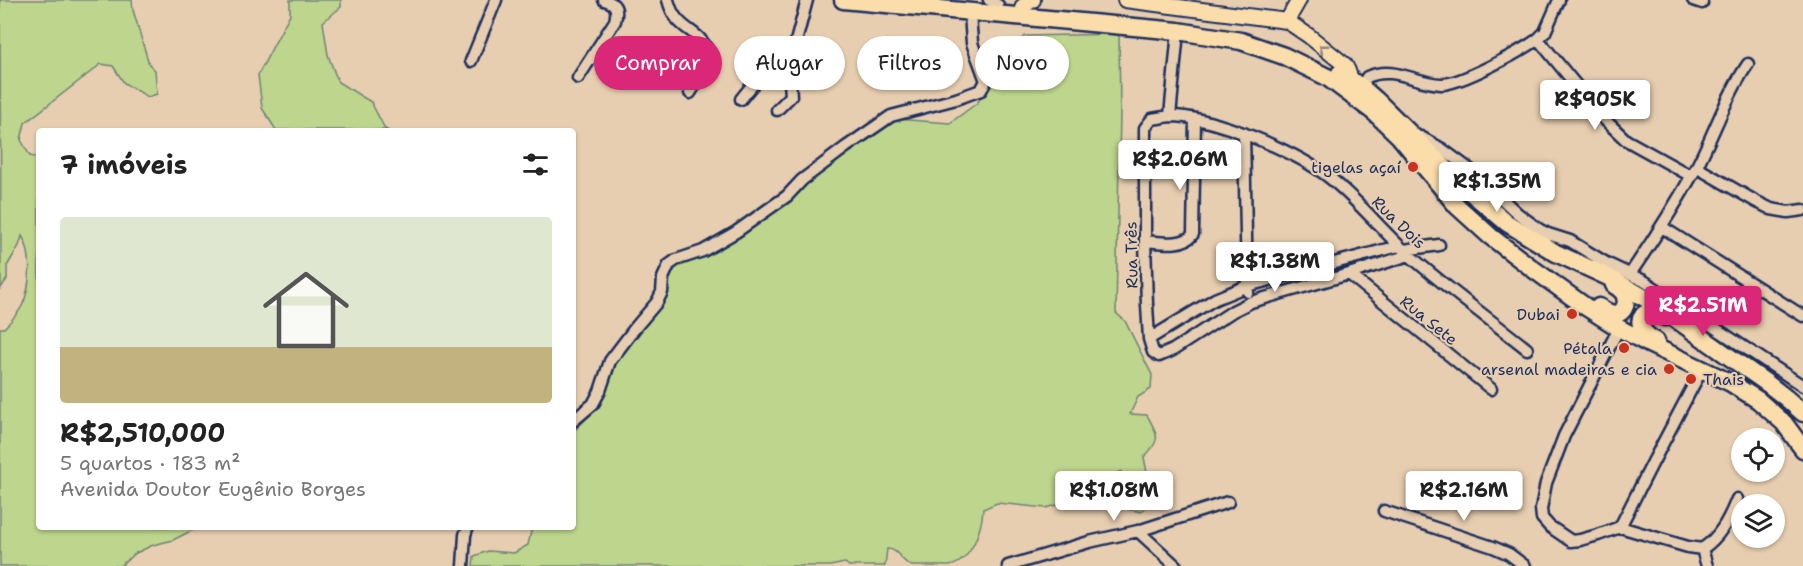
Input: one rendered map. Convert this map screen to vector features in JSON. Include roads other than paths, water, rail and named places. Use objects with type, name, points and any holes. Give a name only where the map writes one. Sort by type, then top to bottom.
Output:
[{"type":"highway","points":[[843,0],[1178,32],[1241,41],[1284,56],[1327,77],[1386,123],[1464,212],[1490,236],[1533,269],[1619,328],[1731,383],[1758,400],[1784,423],[1803,449]]},
{"type":"highway","points":[[945,0],[1028,3],[1235,29],[1291,47],[1320,61],[1356,84],[1520,237],[1558,259],[1622,290],[1626,304],[1622,312],[1614,314],[1594,305],[1483,222],[1464,212]]},
{"type":"highway","points":[[1507,223],[1556,253],[1586,266],[1606,269],[1768,384],[1803,413]]},
{"type":"highway","points":[[1758,400],[1751,388],[1648,337],[1640,326],[1642,316],[1652,311],[1662,315],[1756,381],[1768,384]]},
{"type":"main road","points":[[1125,0],[1287,21],[1345,65],[1356,84]]},
{"type":"main road","points":[[1287,21],[1299,0]]},
{"type":"street","points":[[471,61],[496,0]]},
{"type":"street","points":[[578,78],[615,21],[616,6],[604,0]]},
{"type":"street","points":[[668,0],[673,15],[680,24],[699,38],[707,49],[702,74],[690,93]]},
{"type":"street","points":[[797,36],[807,0]]},
{"type":"street","points":[[1356,84],[1367,77],[1383,72],[1442,84],[1459,81],[1538,39],[1545,32],[1559,0]]},
{"type":"street","points":[[576,418],[593,404],[600,391],[609,361],[657,302],[661,295],[666,270],[676,260],[703,251],[736,232],[787,196],[802,180],[846,147],[891,116],[946,102],[981,90],[986,81],[972,43],[970,13]]},
{"type":"street","points":[[1170,117],[1178,32]]},
{"type":"street","points":[[1538,39],[1603,118],[1626,140],[1764,206],[1788,212],[1803,210]]},
{"type":"street","points":[[1630,274],[1662,227],[1694,172],[1748,64]]},
{"type":"street","points":[[741,99],[748,90]]},
{"type":"street","points":[[777,110],[791,96],[791,90]]},
{"type":"street","name":"Rua Dois","points":[[1170,117],[1207,122],[1244,134],[1309,164],[1347,193],[1404,250],[1527,349]]},
{"type":"street","name":"Rua Três","points":[[1149,339],[1145,241],[1145,128],[1152,119],[1170,117]]},
{"type":"street","points":[[1145,241],[1181,242],[1193,234],[1195,120]]},
{"type":"street","points":[[1407,130],[1455,158],[1517,213],[1540,230],[1570,241],[1606,269],[1630,274],[1644,281],[1803,386]]},
{"type":"street","points":[[1244,134],[1247,286],[1251,302]]},
{"type":"street","points":[[1662,227],[1803,316]]},
{"type":"street","points":[[1404,250],[1348,274],[1251,302],[1163,355],[1159,356],[1153,352],[1149,339],[1215,299],[1247,286],[1404,250],[1439,245]]},
{"type":"street","name":"Rua Sete","points":[[1348,274],[1491,389]]},
{"type":"street","points":[[1619,328],[1563,436],[1546,483],[1540,514],[1544,522],[1571,541],[1598,535],[1620,526],[1688,547],[1702,549],[1715,539],[1731,511]]},
{"type":"street","points":[[1620,526],[1702,369]]},
{"type":"street","points":[[1008,566],[1089,542],[1138,531],[1228,502]]},
{"type":"street","points":[[1384,511],[1493,547],[1509,554],[1525,566]]},
{"type":"street","points":[[463,566],[467,530]]},
{"type":"street","points":[[1138,531],[1176,566]]},
{"type":"street","points":[[1702,549],[1707,566]]},
{"type":"place","name":"tigelas açaí","points":[[1413,167]]},
{"type":"place","name":"Dubai","points":[[1572,314]]},
{"type":"place","name":"Pétala","points":[[1624,348]]},
{"type":"place","name":"arsenal madeiras e cia","points":[[1669,369]]},
{"type":"place","name":"Thais","points":[[1691,379]]}]
